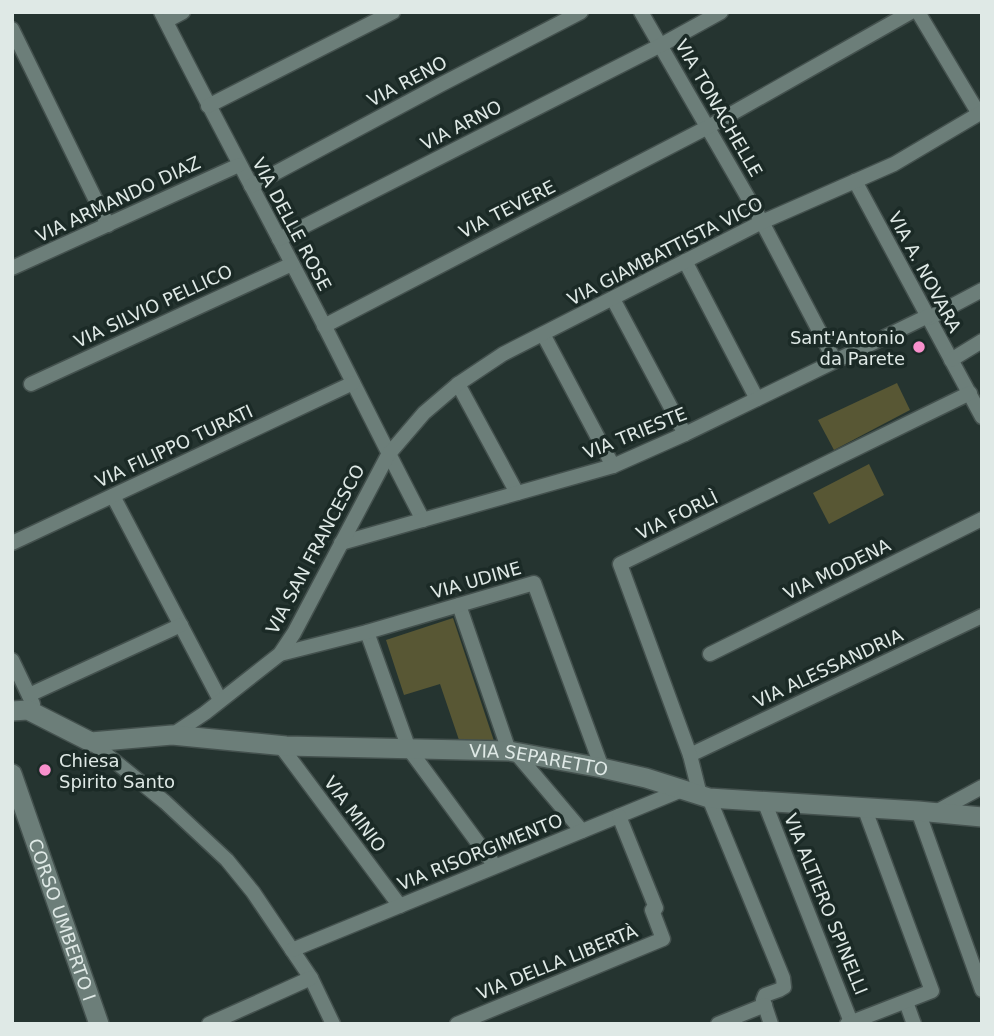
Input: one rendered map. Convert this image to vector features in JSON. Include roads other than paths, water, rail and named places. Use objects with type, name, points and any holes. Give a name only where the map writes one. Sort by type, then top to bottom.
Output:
[{"type":"street","points":[[164,17],[183,12]]},
{"type":"street","points":[[208,106],[393,12]]},
{"type":"street","name":"VIA RENO","points":[[251,186],[581,12]]},
{"type":"street","name":"VIA TONACHELLE","points":[[641,12],[762,222],[835,361]]},
{"type":"street","name":"VIA ARNO","points":[[279,239],[721,12]]},
{"type":"street","name":"VIA TEVERE","points":[[324,326],[708,127],[911,12]]},
{"type":"street","points":[[918,12],[980,113]]},
{"type":"street","name":"VIA DELLE ROSE","points":[[164,17],[423,520]]},
{"type":"street","points":[[12,29],[108,225]]},
{"type":"street","name":"VIA GIAMBATTISTA VICO","points":[[388,454],[424,414],[458,384],[503,354],[762,222],[894,164],[980,113]]},
{"type":"street","name":"VIA ARMANDO DIAZ","points":[[12,268],[239,165]]},
{"type":"street","name":"VIA A. NOVARA","points":[[855,181],[982,417]]},
{"type":"street","points":[[685,261],[757,399]]},
{"type":"street","name":"VIA SILVIO PELLICO","points":[[31,384],[292,264]]},
{"type":"street","name":"VIA TRIESTE","points":[[341,542],[613,466],[685,434],[982,289]]},
{"type":"street","points":[[613,299],[685,434]]},
{"type":"street","points":[[543,334],[613,466]]},
{"type":"street","points":[[951,360],[982,341]]},
{"type":"street","name":"VIA FILIPPO TURATI","points":[[12,543],[353,383]]},
{"type":"street","points":[[458,384],[517,493]]},
{"type":"street","name":"VIA FORLÌ","points":[[764,1003],[765,995],[784,986],[783,978],[697,794],[690,755],[620,564],[970,393]]},
{"type":"street","name":"VIA SAN FRANCESCO","points":[[172,735],[205,713],[280,654],[294,633],[388,454]]},
{"type":"street","points":[[113,496],[218,696]]},
{"type":"street","name":"VIA MODENA","points":[[710,654],[982,519]]},
{"type":"street","name":"VIA UDINE","points":[[280,654],[367,632],[534,583],[602,768]]},
{"type":"street","points":[[459,605],[512,752],[582,831]]},
{"type":"street","name":"VIA ALESSANDRIA","points":[[690,755],[982,616]]},
{"type":"street","points":[[29,695],[181,625]]},
{"type":"street","points":[[367,632],[408,749],[495,866]]},
{"type":"street","points":[[12,660],[38,715]]},
{"type":"street","points":[[12,711],[28,710],[91,742],[165,802],[227,860],[253,892],[311,978],[333,1024]]},
{"type":"street","name":"VIA SEPARETTO","points":[[91,742],[172,735],[280,746],[512,752],[602,768],[697,794],[982,817]]},
{"type":"street","name":"VIA MINIO","points":[[280,746],[400,906]]},
{"type":"street","name":"CORSO UMBERTO I","points":[[13,777],[99,1024]]},
{"type":"street","points":[[982,787],[927,811],[982,990]]},
{"type":"street","name":"VIA RISORGIMENTO","points":[[292,950],[620,816],[697,794]]},
{"type":"street","name":"VIA ALTIERO SPINELLI","points":[[764,801],[849,1023]]},
{"type":"street","points":[[849,1023],[932,992],[864,807]]},
{"type":"street","name":"VIA DELLA LIBERTÀ","points":[[457,1024],[663,940],[652,910],[656,908],[620,816]]},
{"type":"street","points":[[209,1024],[311,978]]},
{"type":"street","points":[[906,1002],[914,1024]]},
{"type":"street","points":[[719,1024],[764,1003],[771,1024]]},
{"type":"place","name":"Sant'Antonio da Parete","points":[[919,347]]},
{"type":"place","name":"Chiesa Spirito Santo","points":[[45,770]]}]
